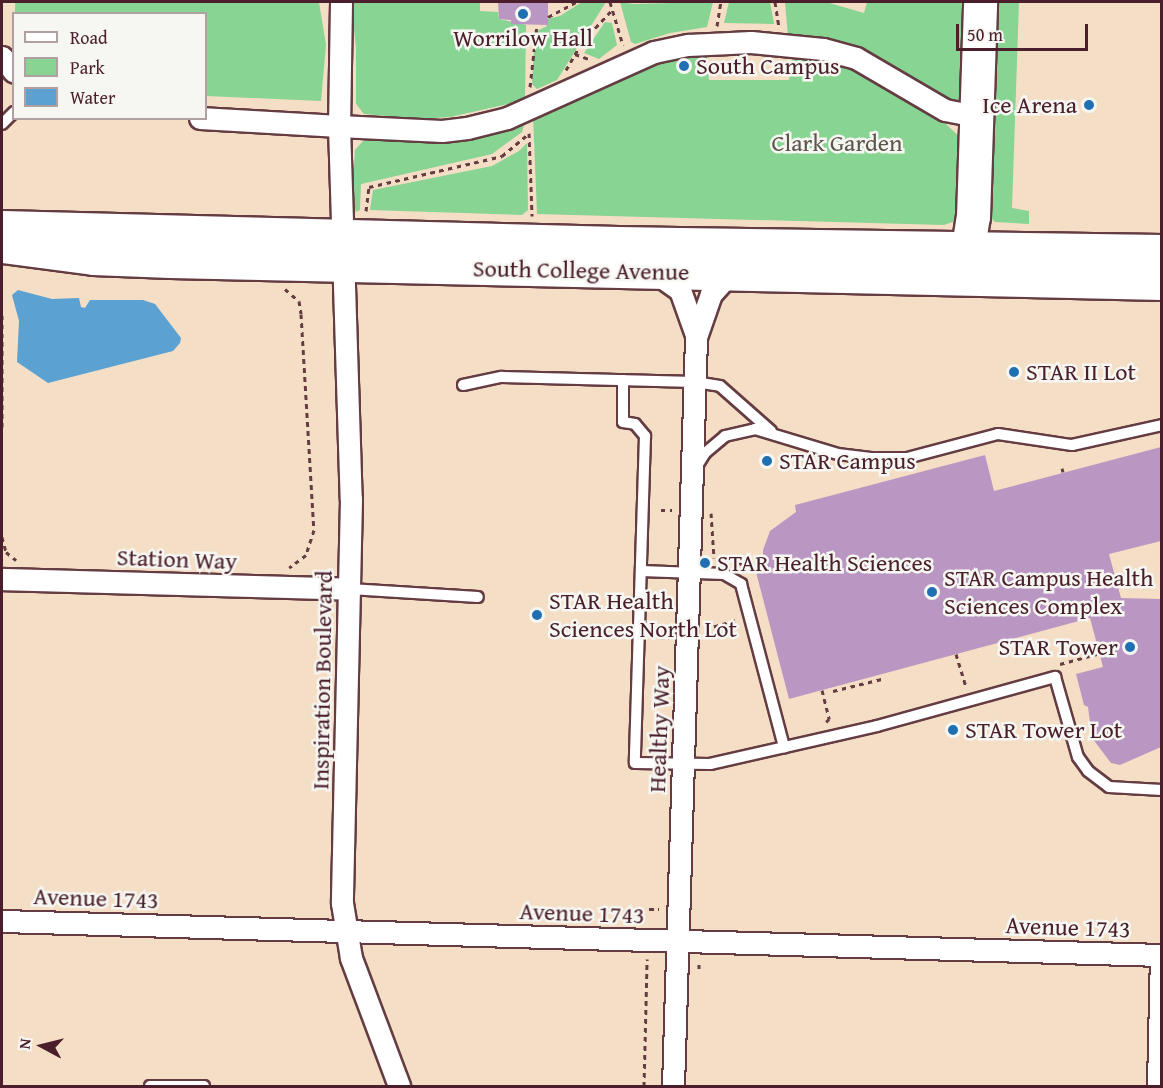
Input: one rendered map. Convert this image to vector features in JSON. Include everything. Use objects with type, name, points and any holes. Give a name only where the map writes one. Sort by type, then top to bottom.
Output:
[{"type":"main road","points":[[941,278],[968,247],[977,116],[980,2]]},
{"type":"main road","name":"South College Avenue","points":[[2,227],[651,271],[1161,283]]},
{"type":"main road","name":"South College Avenue","points":[[2,246],[93,258],[341,251],[968,247],[1161,251]]},
{"type":"street","name":"Inspiration Boulevard","points":[[340,2],[341,251],[349,420],[350,589],[344,931],[399,1086]]},
{"type":"street","points":[[207,118],[442,131],[507,118],[654,52],[688,45],[751,42],[823,49],[855,58],[945,110],[977,116]]},
{"type":"street","points":[[2,57],[12,70]]},
{"type":"street","name":"Healthy Way","points":[[651,271],[680,290],[696,337]]},
{"type":"street","name":"Healthy Way","points":[[673,1086],[696,337],[711,294],[730,273]]},
{"type":"street","name":"Station Way","points":[[2,579],[350,589]]},
{"type":"street","name":"Avenue 1743","points":[[2,921],[1161,955]]},
{"type":"street","points":[[1158,1086],[1161,955]]},
{"type":"lane","points":[[463,385],[502,377],[695,382],[720,387],[771,431]]},
{"type":"lane","points":[[623,380],[623,422],[635,424],[645,436],[635,763],[710,764],[1055,677],[1078,757],[1088,771],[1109,788],[1161,790]]},
{"type":"lane","points":[[692,474],[705,453],[725,436],[755,429],[771,431],[838,454],[907,458],[998,434],[1072,445],[1161,425]]},
{"type":"lane","points":[[641,571],[733,576],[741,584],[784,747]]},
{"type":"lane","points":[[350,589],[478,597]]},
{"type":"lane","points":[[150,1086],[204,1086]]},
{"type":"path","points":[[548,17],[576,2]]},
{"type":"path","points":[[610,2],[626,55]]},
{"type":"path","points":[[716,30],[721,2]]},
{"type":"path","points":[[564,74],[583,41],[612,10]]},
{"type":"path","points":[[532,219],[529,107],[537,25]]},
{"type":"path","points":[[366,216],[369,187],[502,156],[529,133]]},
{"type":"path","points":[[284,288],[299,301],[300,308],[314,530],[306,555],[286,569]]},
{"type":"path","points":[[2,315],[2,427]]},
{"type":"path","points":[[2,537],[6,552],[21,563]]},
{"type":"path","points":[[659,637],[687,635],[751,615]]},
{"type":"path","points":[[956,654],[966,688]]},
{"type":"path","points":[[1054,666],[1097,654]]},
{"type":"path","points":[[833,691],[882,679]]},
{"type":"path","points":[[822,690],[829,719]]},
{"type":"path","points":[[649,909],[663,910]]},
{"type":"path","points":[[644,1086],[647,955]]},
{"type":"path","points":[[699,958],[699,969]]},
{"type":"green space","points":[[15,2],[319,2],[326,45],[321,101],[207,96],[207,12],[15,12]]},
{"type":"green space","points":[[351,2],[480,2],[480,11],[498,12],[499,19],[526,25],[525,100],[450,117],[419,119],[364,114],[356,104],[356,48]]},
{"type":"green space","points":[[582,2],[606,2],[557,80],[537,89],[532,84],[535,32],[547,26],[547,19],[560,16]]},
{"type":"green space","points":[[620,2],[633,4],[713,2],[707,27],[670,33],[635,44],[631,42]]},
{"type":"green space","points":[[729,2],[770,2],[774,24],[724,23]]},
{"type":"green space","points":[[785,2],[826,2],[864,13],[867,2],[973,2],[966,94],[958,101],[948,101],[788,37]]},
{"type":"green space","points":[[988,2],[1019,2],[1012,208],[1029,211],[1029,224],[995,222],[990,217]]},
{"type":"green space","points":[[605,22],[612,23],[617,45],[599,59],[584,53]]},
{"type":"green space","name":"Clark Garden","points":[[700,52],[707,57],[709,80],[789,80],[792,60],[802,52],[869,71],[931,110],[965,142],[955,221],[944,225],[537,214],[533,115],[655,59]]},
{"type":"green space","points":[[527,115],[522,132],[492,154],[361,184],[360,210],[356,212],[352,202],[355,150],[363,141]]},
{"type":"green space","points":[[527,143],[528,210],[522,215],[370,210],[373,190],[492,166],[519,151]]},
{"type":"water","points":[[18,290],[52,299],[79,298],[81,307],[85,308],[90,300],[143,300],[155,304],[181,338],[180,343],[173,351],[48,383],[17,362],[19,321],[12,295]]},
{"type":"building","name":"Worrilow Hall","points":[[498,2],[548,2],[548,25],[511,24],[511,20],[499,19]]},
{"type":"building","name":"STAR Campus Health Sciences Complex","points":[[1161,447],[1161,541],[1109,554],[1121,598],[1161,599],[1161,747],[1120,765],[1111,763],[1092,738],[1088,707],[1084,705],[1076,674],[1103,667],[1090,618],[789,699],[756,572],[763,570],[763,550],[770,531],[796,512],[795,505],[985,455],[994,491]]},
{"type":"place","name":"Worrilow Hall","points":[[523,14]]},
{"type":"place","name":"South Campus","points":[[684,66]]},
{"type":"place","name":"Ice Arena","points":[[1089,105]]},
{"type":"place","name":"STAR II Lot","points":[[1014,372]]},
{"type":"place","name":"STAR Campus","points":[[767,461]]},
{"type":"place","name":"STAR Health Sciences","points":[[705,563]]},
{"type":"place","name":"STAR Campus Health Sciences Complex","points":[[932,592]]},
{"type":"place","name":"STAR Health Sciences North Lot","points":[[537,615]]},
{"type":"place","name":"STAR Tower","points":[[1130,647]]},
{"type":"place","name":"STAR Tower Lot","points":[[953,730]]}]
